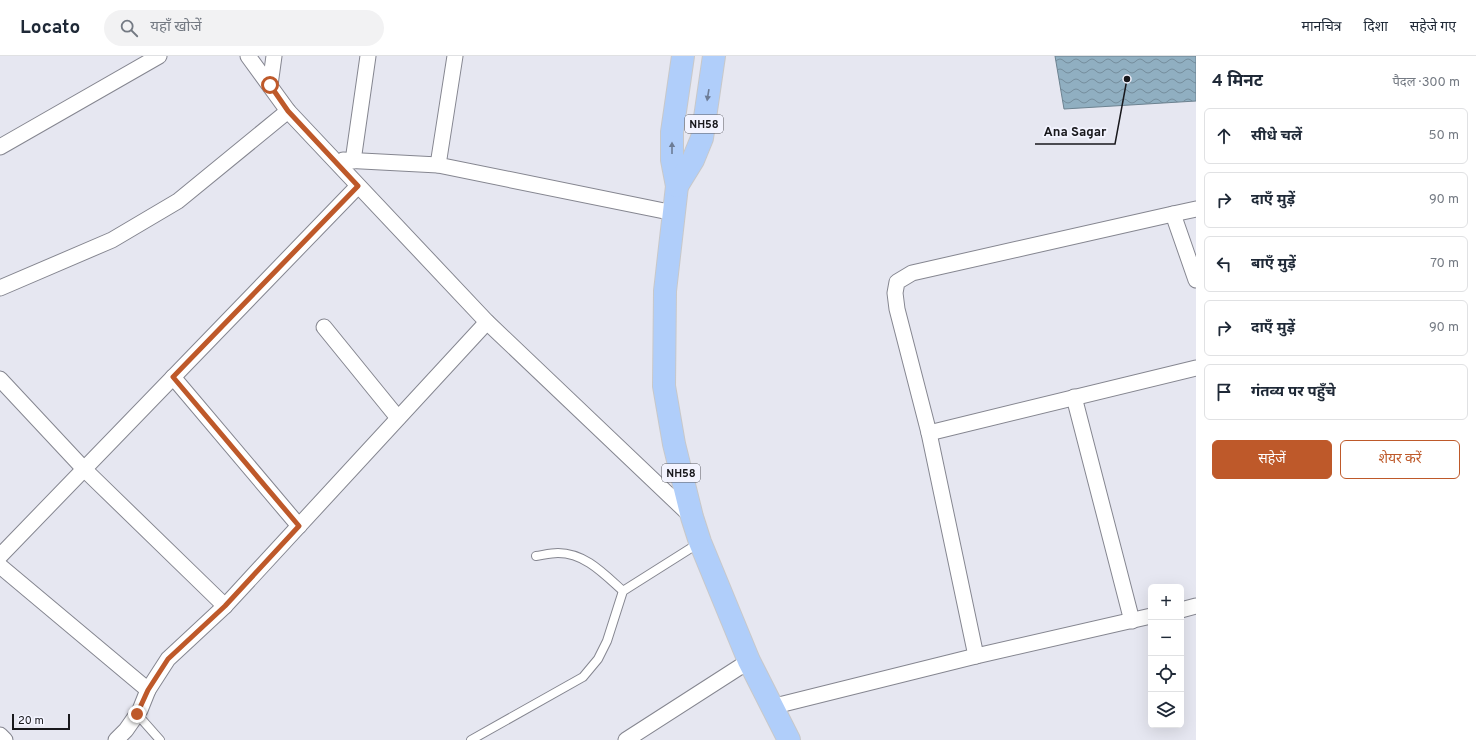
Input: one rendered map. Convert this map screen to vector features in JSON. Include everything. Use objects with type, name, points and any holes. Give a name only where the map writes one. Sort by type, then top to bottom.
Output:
[{"type":"highway","name":"NH58","points":[[683,56],[672,132],[672,160],[677,186],[665,291],[664,386],[674,444],[692,517],[700,542],[749,661],[789,740]]},
{"type":"highway","name":"NH58","points":[[677,186],[693,160],[702,138],[714,56]]},
{"type":"street","points":[[0,147],[159,56]]},
{"type":"street","points":[[248,56],[288,111],[487,322],[692,517]]},
{"type":"street","points":[[270,85],[274,56]]},
{"type":"street","points":[[353,161],[368,56]]},
{"type":"street","points":[[438,166],[456,56]]},
{"type":"street","points":[[0,288],[112,240],[178,201],[288,111]]},
{"type":"street","points":[[334,160],[438,166],[674,212]]},
{"type":"street","points":[[0,556],[358,186]]},
{"type":"street","points":[[976,656],[929,432],[896,309],[895,293],[897,282],[912,273],[1196,209]]},
{"type":"street","points":[[1173,214],[1196,280]]},
{"type":"street","points":[[116,740],[126,730],[137,714],[148,690],[168,659],[225,606],[487,322]]},
{"type":"street","points":[[324,327],[398,418]]},
{"type":"street","points":[[929,432],[1196,368]]},
{"type":"street","points":[[173,377],[299,526]]},
{"type":"street","points":[[0,379],[84,468],[225,606]]},
{"type":"street","points":[[1074,398],[1132,621]]},
{"type":"street","points":[[0,566],[148,690]]},
{"type":"street","points":[[1184,609],[1196,606]]},
{"type":"street","points":[[771,707],[976,656],[1148,617]]},
{"type":"street","points":[[626,740],[749,661]]},
{"type":"street","points":[[0,735],[5,740]]},
{"type":"lane","points":[[471,740],[583,677],[598,659],[607,641],[623,591],[700,542]]},
{"type":"lane","points":[[536,556],[558,553],[581,558],[592,564],[623,591]]},
{"type":"lane","points":[[137,714],[160,740]]},
{"type":"water","points":[[1055,56],[1196,56],[1196,101],[1064,109]]},
{"type":"place","name":"Ana Sagar","points":[[1127,79]]},
{"type":"route","points":[[137,714],[148,690],[168,659],[225,606],[299,526],[173,377],[358,186],[288,111],[270,85]]}]
